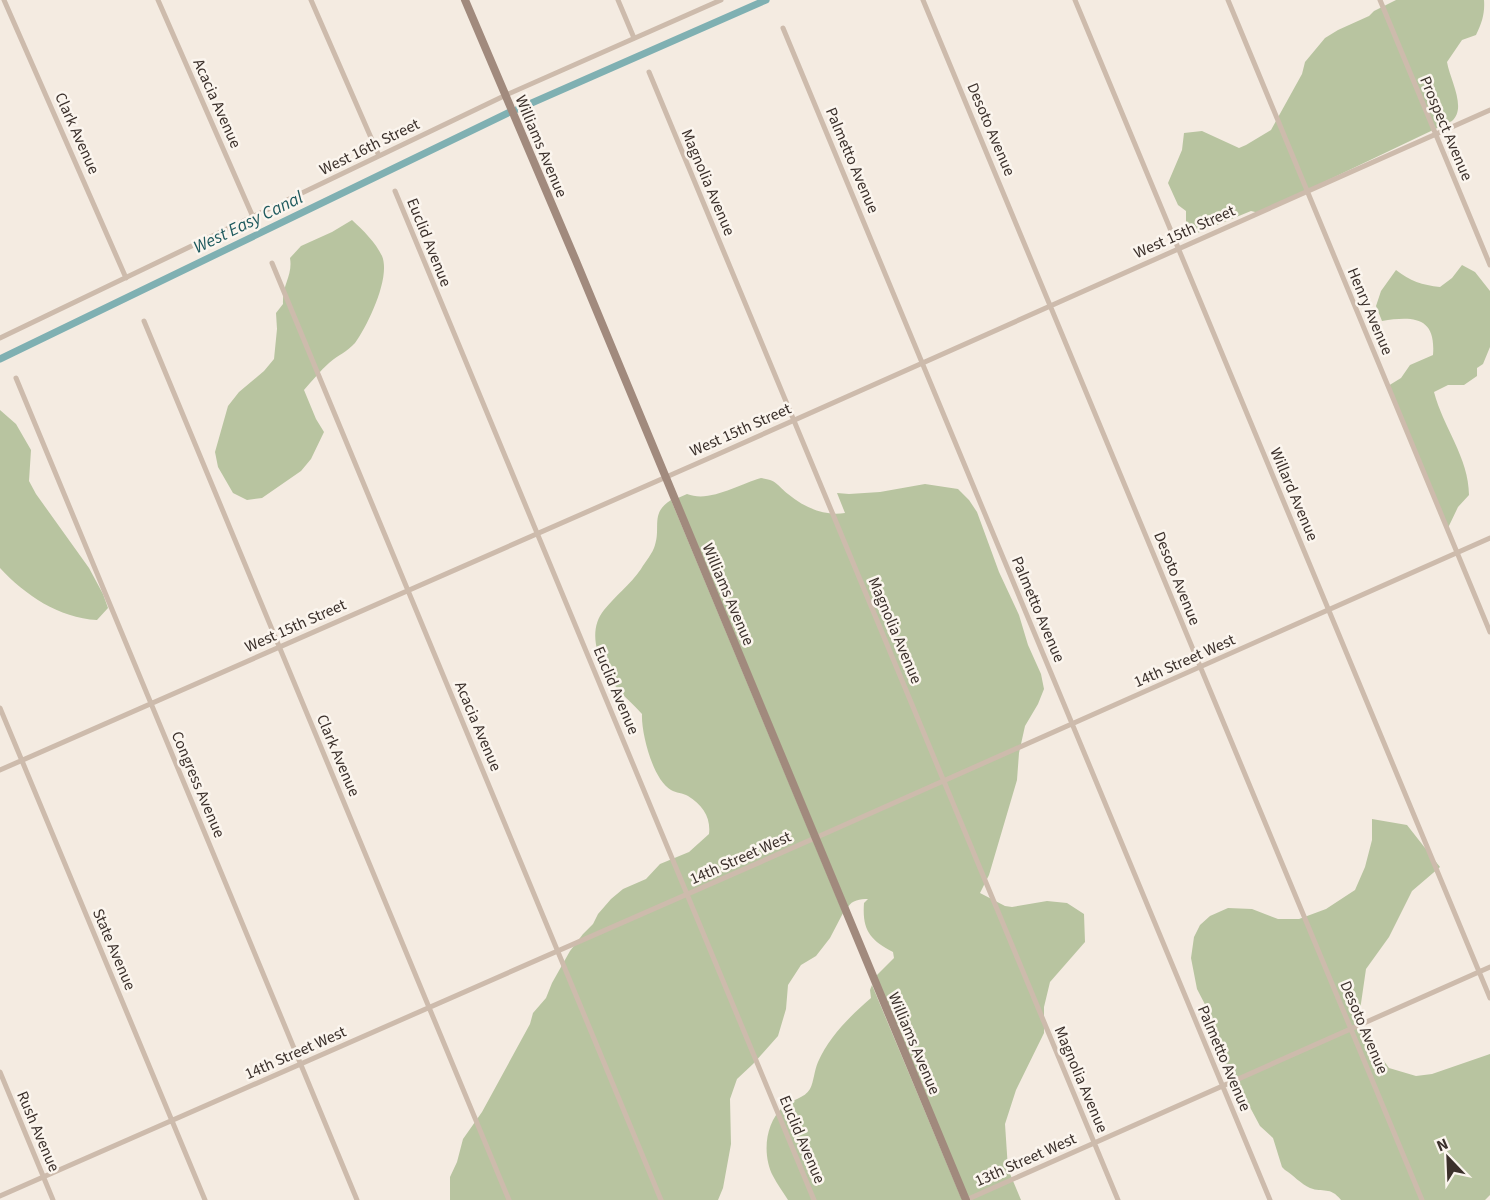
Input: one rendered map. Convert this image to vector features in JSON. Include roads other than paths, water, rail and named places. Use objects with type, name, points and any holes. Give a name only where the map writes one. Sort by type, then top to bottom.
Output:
[{"type":"street","name":"Clark Avenue","points":[[4,0],[126,278]]},
{"type":"street","name":"Acacia Avenue","points":[[158,0],[253,217]]},
{"type":"street","points":[[311,0],[379,156]]},
{"type":"street","name":"Williams Avenue","points":[[465,0],[966,1200]]},
{"type":"street","points":[[618,0],[634,38]]},
{"type":"street","name":"West 16th Street","points":[[0,338],[506,95],[721,0]]},
{"type":"street","name":"Desoto Avenue","points":[[923,0],[1422,1200]]},
{"type":"street","name":"Willard Avenue","points":[[1076,0],[1490,998]]},
{"type":"street","name":"Henry Avenue","points":[[1228,0],[1490,632]]},
{"type":"street","name":"Prospect Avenue","points":[[1380,0],[1490,266]]},
{"type":"street","name":"Palmetto Avenue","points":[[783,28],[1270,1200]]},
{"type":"street","name":"Magnolia Avenue","points":[[649,72],[1118,1200]]},
{"type":"street","name":"West 15th Street","points":[[0,770],[1490,110]]},
{"type":"street","name":"Euclid Avenue","points":[[394,191],[813,1200]]},
{"type":"street","name":"Acacia Avenue","points":[[272,263],[661,1200]]},
{"type":"street","name":"Clark Avenue","points":[[144,321],[509,1200]]},
{"type":"street","name":"Congress Avenue","points":[[16,378],[357,1200]]},
{"type":"street","name":"14th Street West","points":[[0,1196],[558,952],[1490,538]]},
{"type":"street","name":"State Avenue","points":[[0,708],[205,1200]]},
{"type":"street","name":"13th Street West","points":[[966,1200],[1490,967]]},
{"type":"street","name":"Rush Avenue","points":[[0,1072],[53,1200]]},
{"type":"waterway","name":"West Easy Canal","points":[[518,109],[766,0]]},
{"type":"waterway","name":"West Easy Canal","points":[[0,359],[510,112]]}]
